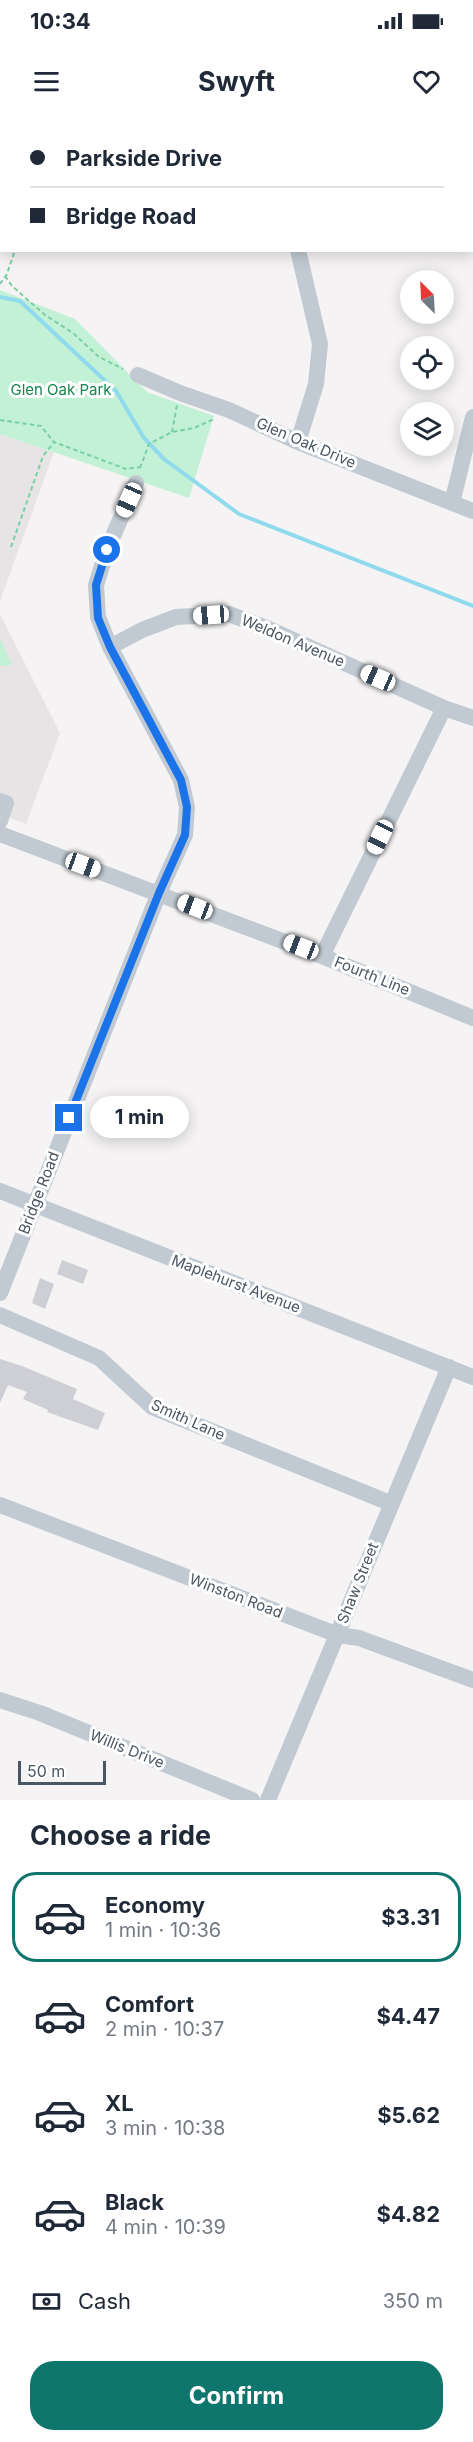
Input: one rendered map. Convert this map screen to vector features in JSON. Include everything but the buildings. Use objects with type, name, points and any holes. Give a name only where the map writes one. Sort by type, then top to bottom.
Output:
[{"type":"street","points":[[296,252],[320,344],[316,384],[298,442]]},
{"type":"street","name":"Glen Oak Drive","points":[[131,372],[180,393],[230,410],[298,442],[473,511]]},
{"type":"street","points":[[452,503],[473,417]]},
{"type":"street","name":"Bridge Road","points":[[0,1293],[159,893],[185,835],[187,807],[181,780],[110,647],[98,618],[96,585],[107,550],[138,475]]},
{"type":"street","name":"Weldon Avenue","points":[[110,647],[142,630],[176,617],[229,614],[269,629],[444,708],[473,718]]},
{"type":"street","points":[[322,956],[444,708]]},
{"type":"street","points":[[0,801],[6,803],[0,820]]},
{"type":"street","name":"Fourth Line","points":[[0,834],[322,956],[473,1018]]},
{"type":"street","name":"Maplehurst Avenue","points":[[0,1191],[473,1377]]},
{"type":"street","name":"Smith Lane","points":[[0,1315],[99,1358],[152,1407],[390,1503]]},
{"type":"street","name":"Shaw Street","points":[[268,1800],[448,1367]]},
{"type":"street","name":"Winston Road","points":[[0,1505],[338,1635],[359,1638],[473,1680]]},
{"type":"street","name":"Willis Drive","points":[[0,1700],[40,1713],[252,1800]]},
{"type":"path","points":[[1,283],[14,252]]},
{"type":"path","points":[[5,276],[12,286],[45,315],[73,333],[99,357],[131,372]]},
{"type":"path","points":[[172,432],[180,393]]},
{"type":"path","points":[[0,420],[41,426],[54,442],[138,475],[149,444],[172,432],[206,424],[230,410]]},
{"type":"path","points":[[11,547],[43,456],[54,442]]},
{"type":"shaded area","points":[[0,434],[54,452],[0,601]]},
{"type":"shaded area","points":[[0,614],[60,733],[26,824],[0,814]]},
{"type":"green space","name":"Glen Oak Park","points":[[0,290],[75,319],[147,392],[214,416],[189,498],[0,434]]},
{"type":"green space","points":[[0,639],[12,665],[0,666]]},
{"type":"waterway","points":[[0,297],[20,301],[116,391],[144,438],[164,459],[239,514],[473,606]]},
{"type":"route","points":[[69,1118],[159,893],[185,835],[187,807],[181,780],[110,647],[98,618],[96,585],[107,550]]}]
